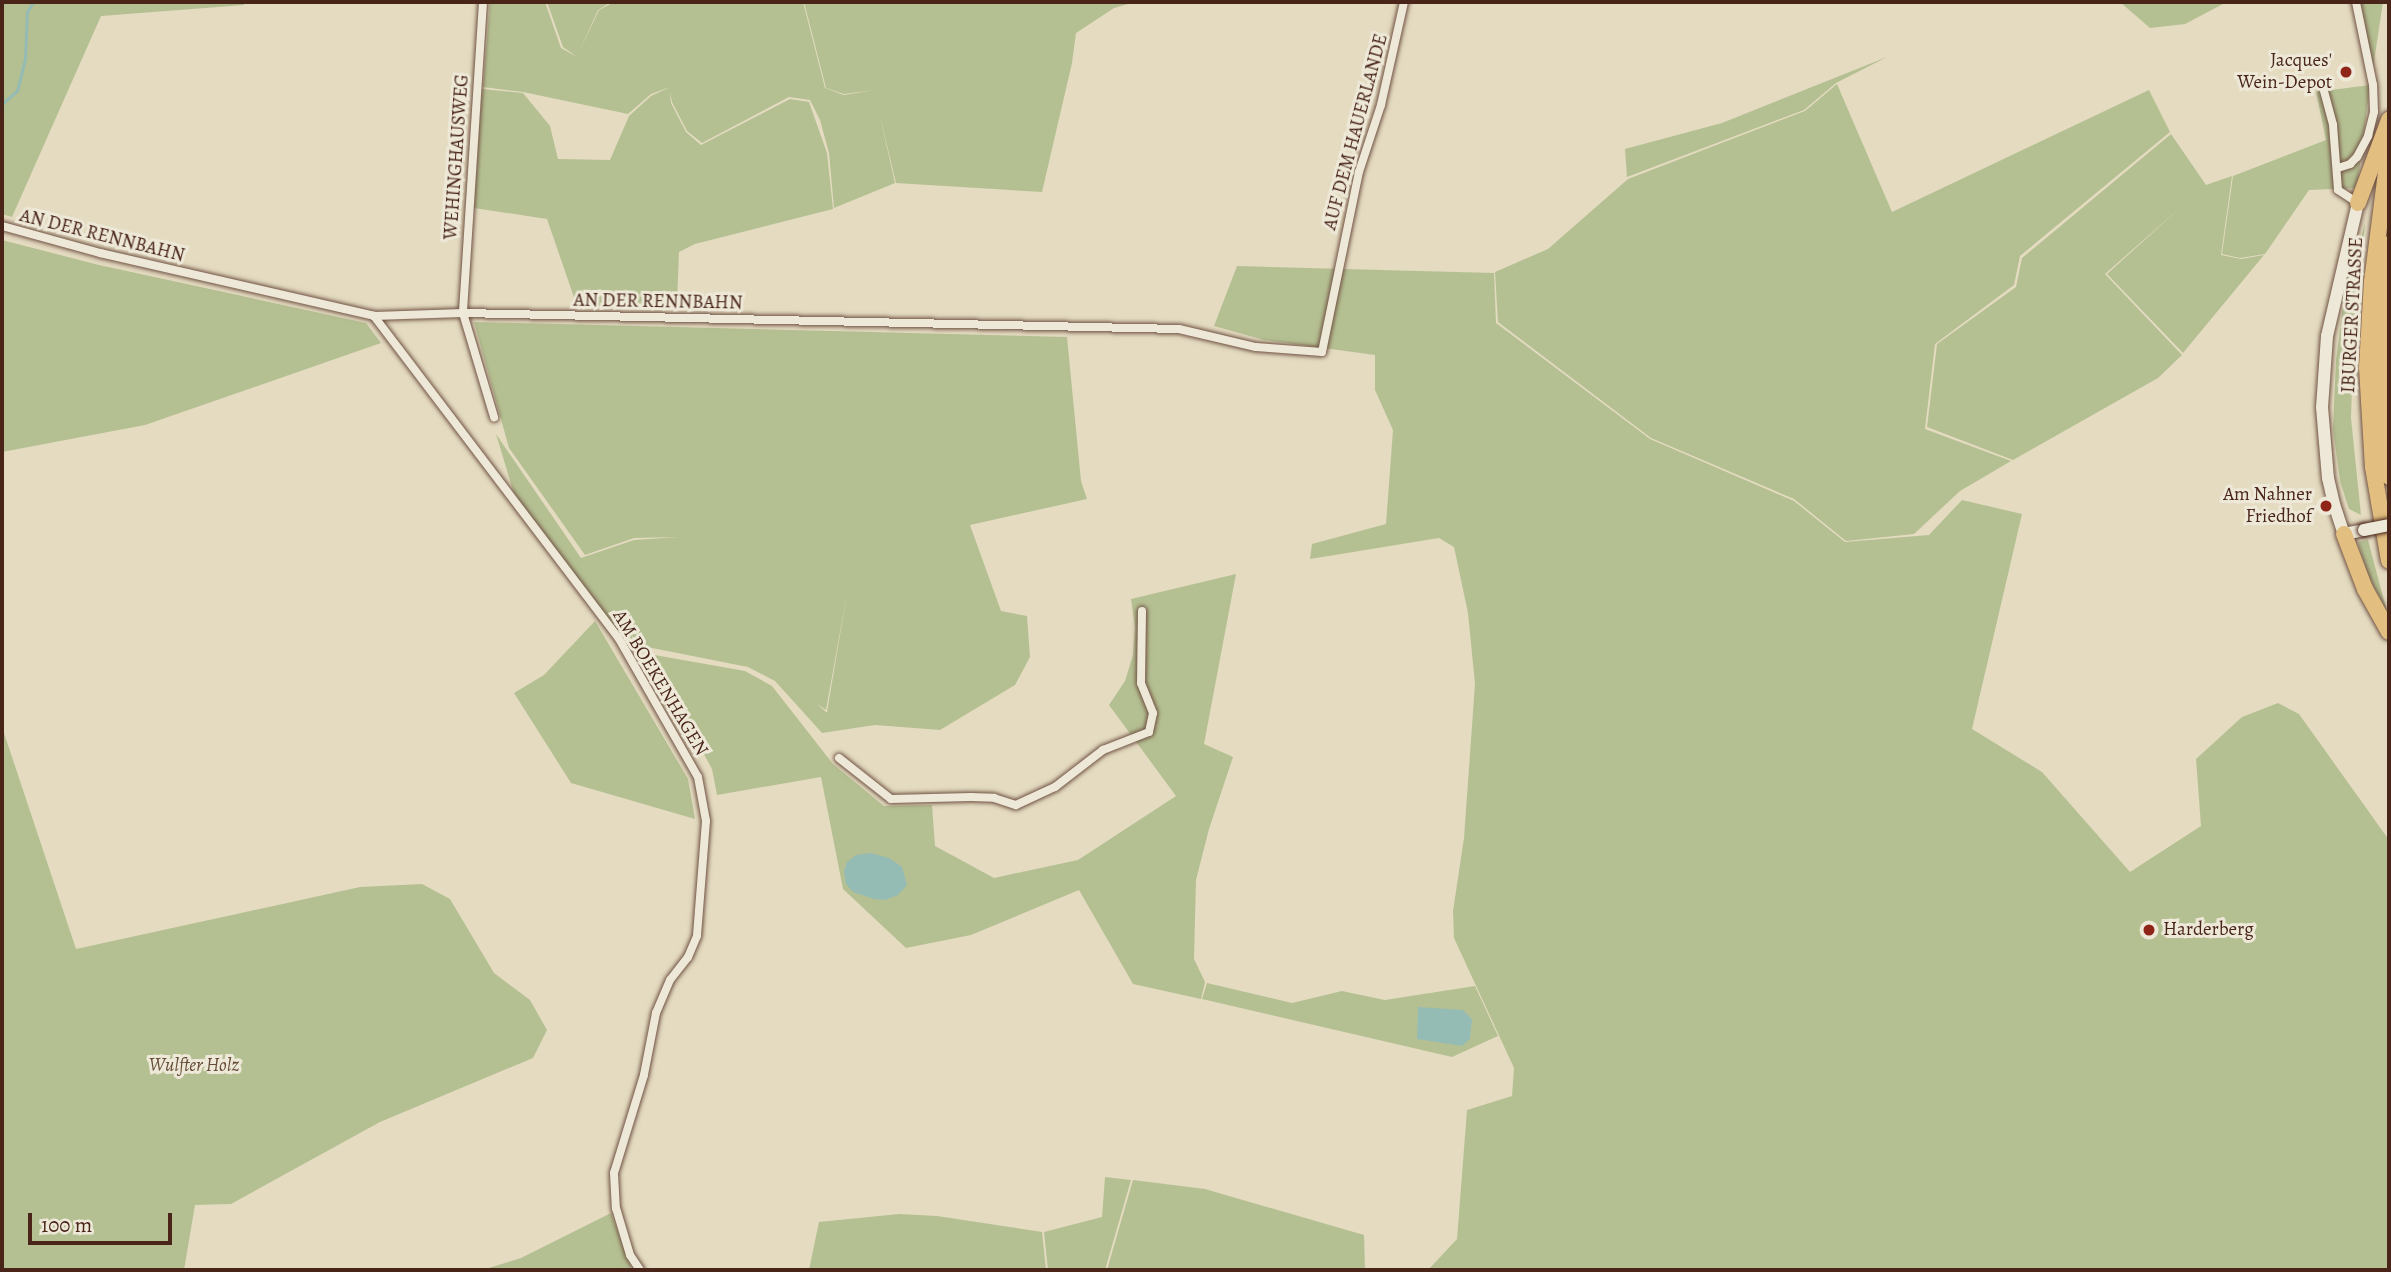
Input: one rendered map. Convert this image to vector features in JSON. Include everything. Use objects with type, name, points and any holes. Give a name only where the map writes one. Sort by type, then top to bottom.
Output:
[{"type":"highway","points":[[2358,203],[2389,120]]},
{"type":"highway","name":"IBURGER STRASSE","points":[[2389,149],[2372,281],[2367,367],[2373,467],[2389,561]]},
{"type":"highway","name":"IBURGER STRASSE","points":[[2389,244],[2380,375],[2389,477]]},
{"type":"highway","points":[[2344,534],[2365,589],[2389,632]]},
{"type":"street","name":"WEHINGHAUSWEG","points":[[463,313],[483,2]]},
{"type":"street","name":"AUF DEM HAUERLANDE","points":[[1322,352],[1359,172],[1381,105],[1404,2]]},
{"type":"street","points":[[2338,168],[2350,164],[2357,157],[2368,136],[2374,112],[2373,85],[2356,2]]},
{"type":"street","points":[[2324,91],[2333,125],[2338,190],[2358,203]]},
{"type":"street","name":"IBURGER STRASSE","points":[[2344,534],[2328,478],[2322,407],[2327,336],[2358,203]]},
{"type":"street","name":"AN DER RENNBAHN","points":[[2,226],[100,253],[374,316],[463,313],[1179,329],[1256,347],[1322,352]]},
{"type":"street","points":[[463,313],[494,417]]},
{"type":"street","name":"AM BOEKENHAGEN","points":[[374,316],[618,637],[698,777],[706,821],[697,936],[688,957],[670,980],[656,1013],[644,1075],[614,1173],[616,1208],[631,1255],[640,1270]]},
{"type":"street","points":[[2344,534],[2389,525]]},
{"type":"street","points":[[838,758],[891,799],[971,797],[994,798],[1016,804],[1055,787],[1103,750],[1149,732],[1153,713],[1141,683],[1142,611]]},
{"type":"green space","points":[[2,2],[243,2],[244,5],[101,16],[12,217],[2,214]]},
{"type":"green space","points":[[490,2],[545,2],[561,48],[577,57],[563,47],[547,2],[611,2],[598,10],[579,52],[599,10],[614,2],[803,2],[825,88],[844,95],[874,90],[844,94],[826,88],[804,2],[1135,2],[1114,8],[1076,33],[1072,63],[1042,192],[896,183],[879,112],[895,183],[834,208],[829,153],[820,120],[810,100],[789,97],[702,143],[687,131],[672,102],[670,92],[671,103],[686,132],[701,145],[790,99],[809,102],[827,153],[833,209],[695,244],[679,252],[677,305],[577,306],[547,219],[474,208],[482,89],[523,93],[550,126],[558,159],[610,160],[629,116],[651,96],[670,87],[651,94],[628,114],[523,92],[483,87]]},
{"type":"green space","points":[[2120,2],[2223,4],[2185,24],[2150,28]]},
{"type":"green space","points":[[2360,2],[2383,2],[2373,68]]},
{"type":"green space","points":[[1887,57],[1836,83],[1804,110],[1627,177],[1625,149],[1722,123]]},
{"type":"green space","points":[[1837,84],[1892,212],[2149,90],[2170,132],[2020,256],[2014,285],[1935,344],[1925,429],[2011,461],[1960,491],[1914,534],[1846,541],[1794,499],[1651,438],[1498,322],[1495,272],[1548,249],[1628,179],[1805,111]]},
{"type":"green space","points":[[2370,85],[2357,188],[2309,190],[2265,254],[2240,258],[2222,254],[2233,176],[2326,140],[2316,92]]},
{"type":"green space","points":[[2171,134],[2206,185],[2232,176],[2221,255],[2241,259],[2264,255],[2183,353],[2107,274],[2181,207],[2105,274],[2182,355],[2158,378],[2013,460],[1927,427],[1937,344],[2016,287],[2022,258]]},
{"type":"green space","points":[[2365,223],[2353,353],[2351,418],[2361,515],[2349,509],[2340,481],[2333,429],[2336,360],[2344,298]]},
{"type":"green space","points":[[2,240],[99,265],[366,323],[381,343],[145,425],[2,452]]},
{"type":"green space","points":[[1237,266],[1494,273],[1496,323],[1650,439],[1794,501],[1845,542],[1929,535],[1962,500],[2022,514],[1972,729],[2042,772],[2130,872],[2201,826],[2196,759],[2242,717],[2278,703],[2299,714],[2389,840],[2389,1270],[1428,1270],[1457,1239],[1467,1110],[1512,1096],[1514,1068],[1454,938],[1453,911],[1464,838],[1475,684],[1468,613],[1454,547],[1439,538],[1310,559],[1312,544],[1386,524],[1393,430],[1375,390],[1375,355],[1264,340],[1214,326]]},
{"type":"green space","points":[[474,322],[1067,337],[1081,481],[1087,499],[970,525],[1001,611],[1027,616],[1030,657],[1015,685],[940,730],[875,725],[822,733],[775,681],[748,667],[647,647],[620,636],[515,497],[496,434],[581,558],[634,540],[678,537],[634,538],[585,555],[509,448]],"holes":[[[847,593],[827,712],[817,704],[826,710]]]},
{"type":"green space","points":[[2368,540],[2387,612],[2368,575],[2358,542]]},
{"type":"green space","points":[[1236,574],[1204,744],[1233,757],[1209,829],[1196,880],[1194,959],[1205,982],[1201,999],[1133,984],[1079,890],[971,935],[906,948],[843,889],[821,777],[717,795],[712,769],[649,654],[745,671],[772,686],[833,764],[884,806],[932,805],[935,846],[994,878],[1078,860],[1176,796],[1109,705],[1125,681],[1133,655],[1135,627],[1131,599]]},
{"type":"green space","points":[[595,621],[688,779],[695,819],[571,783],[514,693],[544,675]]},
{"type":"green space","name":"Wulfter Holz","points":[[2,727],[76,949],[360,887],[422,884],[450,899],[494,973],[530,1000],[547,1030],[533,1058],[380,1122],[231,1204],[195,1205],[184,1270],[2,1270]]},
{"type":"green space","points":[[1207,983],[1292,1003],[1342,991],[1385,1000],[1475,986],[1498,1036],[1452,1057],[1202,999]]},
{"type":"green space","points":[[1105,1177],[1131,1180],[1105,1270],[1048,1270],[1044,1232],[1102,1217]]},
{"type":"green space","points":[[1133,1180],[1205,1189],[1364,1235],[1365,1270],[1107,1270]]},
{"type":"green space","points":[[611,1213],[632,1270],[482,1270],[521,1258]]},
{"type":"green space","points":[[899,1214],[937,1216],[1042,1232],[1046,1270],[809,1270],[819,1222]]},
{"type":"water","points":[[871,853],[889,858],[902,867],[907,885],[898,895],[885,900],[874,899],[853,892],[846,884],[844,871],[847,862],[856,855]]},
{"type":"water","points":[[1418,1007],[1463,1010],[1472,1019],[1470,1039],[1462,1046],[1417,1039]]},
{"type":"waterway","points":[[2,104],[17,91],[25,58],[27,12],[33,2]]},
{"type":"place","name":"Jacques' Wein-Depot","points":[[2346,72]]},
{"type":"place","name":"Am Nahner Friedhof","points":[[2326,506]]},
{"type":"place","name":"Harderberg","points":[[2149,930]]}]
